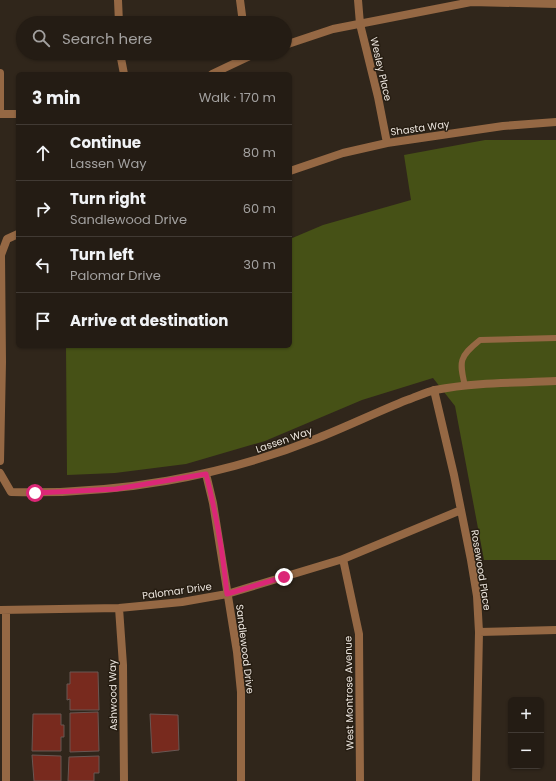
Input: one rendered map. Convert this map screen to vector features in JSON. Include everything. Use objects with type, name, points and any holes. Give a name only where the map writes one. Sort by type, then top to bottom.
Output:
[{"type":"street","points":[[118,0],[119,16]]},
{"type":"street","points":[[240,0],[242,16]]},
{"type":"street","name":"Wesley Place","points":[[358,0],[360,24],[378,97],[386,143]]},
{"type":"street","points":[[292,43],[333,29],[471,1],[556,4]]},
{"type":"street","points":[[121,60],[124,72]]},
{"type":"street","points":[[216,72],[240,60]]},
{"type":"street","points":[[0,73],[0,114],[16,114]]},
{"type":"street","name":"Shasta Way","points":[[292,170],[343,153],[386,143],[503,126],[556,122]]},
{"type":"street","points":[[0,461],[1,255],[7,239],[16,235]]},
{"type":"street","name":"Lassen Way","points":[[0,473],[11,492],[35,493],[116,489],[206,474],[249,463],[318,438],[377,412],[434,390],[465,386],[556,381]]},
{"type":"street","name":"Rosewood Place","points":[[434,390],[461,510],[477,596],[479,632],[476,781]]},
{"type":"street","name":"Sandlewood Drive","points":[[206,474],[214,503],[237,652],[241,692],[241,781]]},
{"type":"street","name":"Palomar Drive","points":[[3,610],[119,608],[182,602],[227,594],[343,558],[461,510]]},
{"type":"street","name":"West Montrose Avenue","points":[[343,558],[359,634],[360,781]]},
{"type":"street","name":"Ashwood Way","points":[[119,608],[123,666],[124,781]]},
{"type":"street","points":[[3,610],[6,781]]},
{"type":"street","points":[[479,632],[556,630]]},
{"type":"lane","points":[[465,386],[461,367],[464,356],[480,340],[556,338]]},
{"type":"green space","points":[[485,140],[556,140],[556,560],[484,560],[455,406],[433,378],[362,400],[265,441],[186,464],[115,473],[67,475],[66,348],[292,348],[292,238],[323,225],[411,200],[404,155]]},
{"type":"building","points":[[70,672],[98,672],[99,710],[70,710],[70,699],[67,700],[67,684],[70,684]]},
{"type":"building","points":[[98,712],[99,751],[70,752],[70,713]]},
{"type":"building","points":[[33,714],[61,714],[61,725],[64,725],[64,737],[61,737],[61,751],[32,751]]},
{"type":"building","points":[[150,714],[178,715],[179,750],[152,753]]},
{"type":"building","points":[[32,755],[61,756],[61,781],[34,781]]},
{"type":"building","points":[[99,756],[99,773],[94,773],[94,781],[68,781],[69,757]]},
{"type":"route","points":[[35,493],[116,489],[206,474],[214,503],[224,564],[227,594],[284,577]]}]
